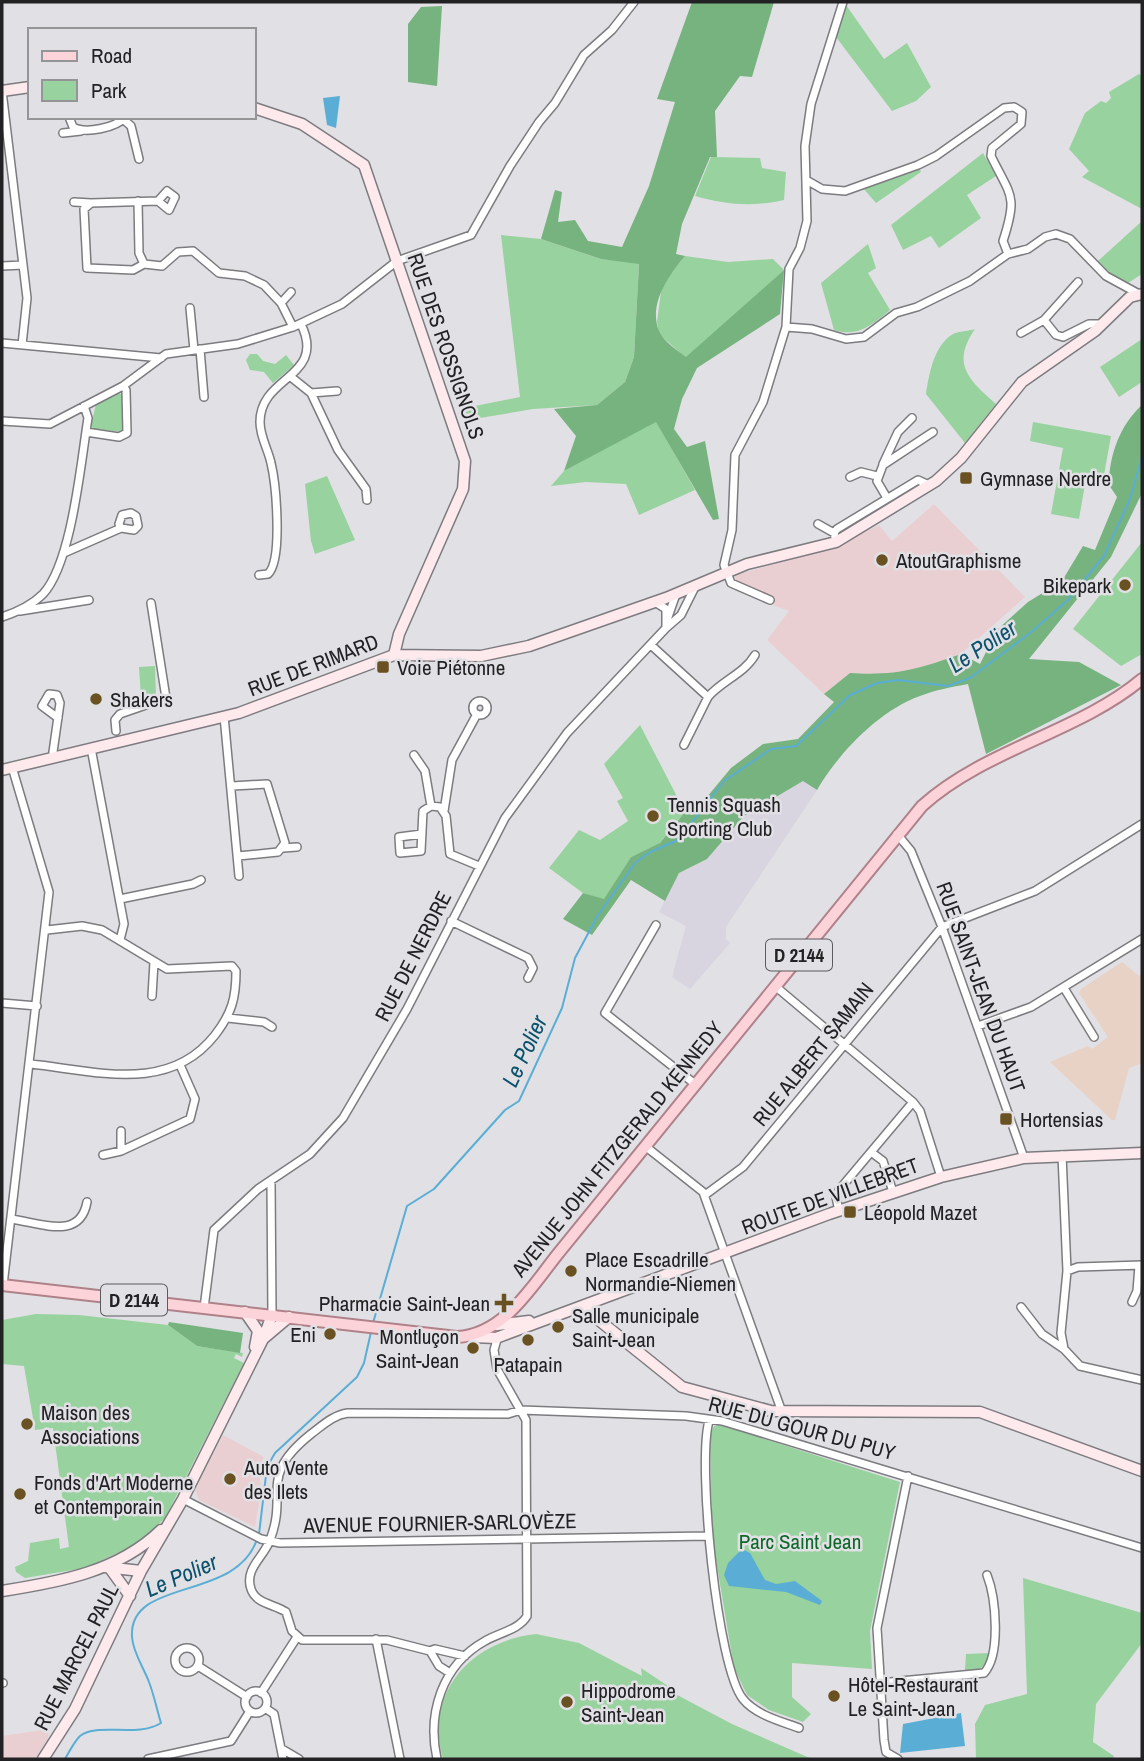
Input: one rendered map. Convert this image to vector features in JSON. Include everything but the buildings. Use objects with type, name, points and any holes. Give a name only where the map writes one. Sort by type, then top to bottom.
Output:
[{"type":"main road","name":"AVENUE JOHN FITZGERALD KENNEDY","points":[[473,1337],[497,1325],[516,1304],[897,834],[940,790],[1110,700],[1142,679]]},
{"type":"main road","name":"D 2144","points":[[3,1285],[383,1330],[473,1337]]},
{"type":"street","points":[[2,343],[161,358],[249,341],[301,324],[342,304],[397,261],[467,238],[475,232],[510,166],[538,122],[555,103],[579,63],[612,30],[634,2]]},
{"type":"street","points":[[770,600],[731,583],[724,572],[732,530],[735,454],[763,402],[786,327],[789,269],[805,232],[808,181],[805,146],[811,104],[843,2]]},
{"type":"street","points":[[22,345],[27,298],[6,156],[2,91],[28,87]]},
{"type":"street","points":[[808,181],[822,189],[845,191],[869,183],[936,156],[1004,108],[1014,107],[1022,112],[1021,124],[992,148],[991,156],[1013,201],[1013,210],[1003,241],[1008,254]]},
{"type":"street","name":"RUE DES ROSSIGNOLS","points":[[256,109],[302,124],[364,165],[465,461],[463,489],[399,634],[394,654]]},
{"type":"street","points":[[70,119],[73,127],[82,130]]},
{"type":"street","points":[[63,133],[114,125],[123,119]]},
{"type":"street","points":[[126,119],[131,126],[139,159]]},
{"type":"street","points":[[138,201],[139,253],[144,264]]},
{"type":"street","points":[[74,202],[158,201]]},
{"type":"street","points":[[92,202],[84,209],[87,268],[133,270],[144,264],[162,266],[178,252],[189,249],[219,272],[245,276],[264,285],[281,303],[293,327]]},
{"type":"street","points":[[786,327],[812,329],[846,339],[864,337],[896,313],[917,307],[970,281],[1008,254],[1034,247],[1045,237],[1063,235],[1106,276],[1140,294]]},
{"type":"street","points":[[2,266],[23,265]]},
{"type":"street","points":[[1021,332],[1044,320],[1078,282]]},
{"type":"street","points":[[281,303],[291,292]]},
{"type":"street","name":"RUE DE RIMARD","points":[[7,769],[275,701],[394,654],[495,654],[655,602],[724,572],[835,537],[929,485],[961,458],[1022,382],[1101,324],[1117,308],[1140,294]]},
{"type":"street","points":[[190,308],[204,397]]},
{"type":"street","points":[[1044,320],[1056,335],[1063,337],[1089,324],[1101,324]]},
{"type":"street","points":[[259,575],[268,574],[274,564],[276,510],[271,463],[261,435],[260,419],[265,398],[291,377],[307,352],[308,341],[301,324]]},
{"type":"street","points":[[2,421],[42,425],[123,386],[161,358]]},
{"type":"street","points":[[291,377],[311,393],[329,434],[366,489],[368,500]]},
{"type":"street","points":[[86,432],[119,437],[127,433],[126,390],[123,386]]},
{"type":"street","points":[[311,393],[337,391]]},
{"type":"street","points":[[18,612],[43,594],[58,570],[64,553],[88,418],[84,406]]},
{"type":"street","points":[[887,498],[879,486],[877,476],[898,432],[912,418]]},
{"type":"street","points":[[883,465],[933,432]]},
{"type":"street","points":[[850,477],[861,472],[877,476]]},
{"type":"street","points":[[818,524],[835,537],[887,498],[918,480],[929,485]]},
{"type":"street","points":[[64,553],[121,528]]},
{"type":"street","points":[[655,602],[662,604],[672,619],[696,585]]},
{"type":"street","points":[[43,594],[55,606]]},
{"type":"street","name":"RUE DE NERDRE","points":[[204,1308],[214,1230],[271,1181],[317,1148],[358,1097],[505,818],[551,754],[666,628],[672,619],[676,594]]},
{"type":"street","points":[[2,617],[89,600]]},
{"type":"street","points":[[116,731],[114,720],[120,714],[166,698],[151,603]]},
{"type":"street","points":[[652,646],[708,697]]},
{"type":"street","points":[[684,745],[708,697],[750,664],[755,655]]},
{"type":"street","points":[[477,714],[452,760],[444,811],[450,854],[479,866]]},
{"type":"street","points":[[224,716],[239,876]]},
{"type":"street","points":[[53,757],[58,718]]},
{"type":"street","points":[[91,748],[124,924],[120,940]]},
{"type":"street","points":[[414,755],[425,771],[430,806]]},
{"type":"street","points":[[3,1285],[47,930],[49,892],[47,874],[7,769]]},
{"type":"street","points":[[232,786],[267,784],[284,848]]},
{"type":"street","points":[[430,806],[444,811]]},
{"type":"street","points":[[422,834],[421,817],[430,806]]},
{"type":"street","points":[[942,927],[1035,891],[1142,824]]},
{"type":"street","name":"RUE SAINT-JEAN DU HAUT","points":[[897,834],[911,851],[942,927],[1024,1158]]},
{"type":"street","points":[[238,856],[297,847]]},
{"type":"street","points":[[120,899],[201,880]]},
{"type":"street","points":[[451,921],[528,958],[533,964],[528,978]]},
{"type":"street","points":[[656,925],[605,1013],[695,1084]]},
{"type":"street","points":[[31,1064],[135,1074],[152,1073],[180,1065],[199,1053],[228,1018],[236,994],[235,968],[226,965],[167,969],[120,940],[91,927],[47,930]]},
{"type":"street","name":"RUE ALBERT SAMAIN","points":[[705,1195],[743,1167],[942,927]]},
{"type":"street","points":[[978,1026],[1031,1007],[1142,939]]},
{"type":"street","points":[[152,996],[154,962]]},
{"type":"street","points":[[775,985],[913,1101],[920,1111],[941,1177]]},
{"type":"street","points":[[1064,988],[1094,1037]]},
{"type":"street","points":[[2,1003],[37,1006]]},
{"type":"street","points":[[228,1018],[264,1022],[272,1027]]},
{"type":"street","points":[[103,1155],[121,1151],[190,1119],[195,1099],[180,1065]]},
{"type":"street","points":[[839,1211],[836,1197],[839,1190],[913,1101]]},
{"type":"street","points":[[121,1131],[121,1151]]},
{"type":"street","points":[[645,1146],[705,1195],[782,1412]]},
{"type":"street","name":"ROUTE DE VILLEBRET","points":[[540,1320],[585,1306],[839,1211],[941,1177],[1024,1158],[1142,1153]]},
{"type":"street","points":[[875,1155],[883,1161],[893,1192]]},
{"type":"street","points":[[1062,1155],[1067,1271],[1061,1333],[1064,1349]]},
{"type":"street","points":[[2,1591],[74,1579],[105,1567],[146,1545],[170,1520],[183,1499],[272,1315],[271,1181]]},
{"type":"street","points":[[11,1219],[68,1227],[79,1223],[85,1216],[87,1202]]},
{"type":"street","points":[[1067,1271],[1078,1267],[1141,1266],[1137,1291],[1132,1302]]},
{"type":"street","points":[[516,1304],[527,1321]]},
{"type":"street","points":[[585,1306],[594,1317],[676,1385],[782,1412],[980,1412],[1142,1471]]},
{"type":"street","points":[[1021,1307],[1042,1334],[1064,1349],[1080,1366],[1142,1380]]},
{"type":"street","points":[[245,1312],[260,1335]]},
{"type":"street","points":[[260,1335],[289,1317]]},
{"type":"street","points":[[497,1325],[540,1320]]},
{"type":"street","points":[[473,1337],[496,1338],[540,1320]]},
{"type":"street","points":[[437,1759],[432,1721],[450,1673],[465,1656],[483,1642],[518,1626],[527,1616],[526,1420],[497,1369],[494,1350],[496,1338],[511,1324]]},
{"type":"street","name":"RUE DU GOUR DU PUY","points":[[265,1540],[281,1465],[294,1447],[333,1417],[348,1413],[508,1414],[521,1410],[686,1416],[722,1421],[1142,1548]]},
{"type":"street","points":[[709,1421],[708,1536],[729,1675],[743,1700],[754,1710],[799,1728]]},
{"type":"street","points":[[898,1759],[887,1752],[877,1628],[908,1476]]},
{"type":"street","points":[[183,1499],[265,1540],[253,1567],[250,1585],[260,1601],[286,1612],[297,1637],[302,1640],[376,1639],[465,1656]]},
{"type":"street","name":"RUE MARCEL PAUL","points":[[43,1759],[75,1709],[144,1567],[170,1520]]},
{"type":"street","name":"AVENUE FOURNIER-SARLOVÈZE","points":[[265,1540],[708,1536]]},
{"type":"street","points":[[124,1555],[144,1567]]},
{"type":"street","points":[[105,1567],[144,1567]]},
{"type":"street","points":[[105,1567],[130,1596]]},
{"type":"street","points":[[880,1683],[984,1673],[994,1657],[993,1590],[987,1575]]},
{"type":"street","points":[[261,1693],[297,1637]]},
{"type":"street","points":[[376,1639],[400,1759]]},
{"type":"street","points":[[430,1651],[439,1666],[443,1686]]},
{"type":"street","points":[[198,1666],[247,1697]]},
{"type":"street","points":[[439,1666],[450,1673]]},
{"type":"street","points":[[250,1712],[245,1703],[251,1693],[261,1693],[266,1698],[265,1708]]},
{"type":"street","points":[[250,1712],[256,1713],[265,1708]]},
{"type":"street","points":[[265,1708],[274,1714],[283,1759]]},
{"type":"street","points":[[148,1759],[231,1741],[250,1712]]},
{"type":"street","points":[[282,1749],[299,1759]]},
{"type":"shaded area","points":[[934,504],[1025,597],[961,654],[910,672],[887,675],[850,673],[824,694],[767,640],[789,611],[736,591],[735,575],[832,548],[879,525],[892,541]]},
{"type":"shaded area","points":[[803,781],[817,790],[726,927],[726,939],[730,943],[690,989],[672,977],[686,926],[659,912],[679,873],[707,859],[744,816]]},
{"type":"shaded area","points":[[1122,962],[1139,976],[1142,974],[1142,1063],[1129,1068],[1115,1120],[1112,1120],[1050,1062],[1088,1046],[1092,1049],[1108,1037],[1079,993]]},
{"type":"shaded area","name":"Auto Vente des Ilets","points":[[223,1435],[264,1457],[259,1467],[261,1491],[255,1527],[199,1500],[195,1490]]},
{"type":"shaded area","points":[[49,1729],[48,1740],[35,1759],[2,1759],[2,1736]]},
{"type":"green space","points":[[692,2],[774,2],[752,77],[740,76],[715,111],[717,157],[710,157],[682,224],[676,254],[685,256],[662,290],[656,311],[661,335],[686,357],[784,270],[780,314],[697,368],[682,399],[674,429],[687,447],[705,441],[719,519],[713,520],[656,422],[564,471],[576,436],[554,409],[597,405],[625,382],[634,357],[639,264],[601,259],[541,239],[555,190],[562,192],[558,222],[575,220],[588,241],[622,247],[649,186],[675,102],[657,99]]},
{"type":"green space","points":[[846,5],[884,59],[907,43],[931,87],[916,101],[892,111],[836,37]]},
{"type":"green space","points":[[442,6],[437,86],[408,82],[408,24],[421,7]]},
{"type":"green space","points":[[1139,74],[1142,76],[1142,209],[1082,177],[1089,171],[1069,149],[1085,113],[1101,101],[1106,103],[1111,98],[1109,92]]},
{"type":"green space","points":[[983,153],[996,176],[967,195],[981,218],[939,248],[931,236],[903,250],[891,225]]},
{"type":"green space","points":[[711,157],[760,158],[762,168],[786,172],[784,200],[740,204],[695,196]]},
{"type":"green space","points":[[919,168],[921,172],[876,203],[863,188]]},
{"type":"green space","points":[[1142,221],[1142,274],[1128,283],[1112,275],[1098,261]]},
{"type":"green space","points":[[501,235],[541,239],[601,259],[639,263],[634,357],[625,382],[597,405],[533,409],[468,420],[465,408],[520,397]]},
{"type":"green space","points":[[868,244],[876,268],[868,273],[890,310],[871,325],[858,331],[834,330],[821,283]]},
{"type":"green space","points":[[685,256],[728,262],[773,259],[784,270],[686,358],[659,334],[657,322],[662,284]]},
{"type":"green space","points":[[975,329],[964,352],[966,370],[978,387],[996,404],[965,443],[926,394],[931,369],[941,345],[953,334]]},
{"type":"green space","points":[[1142,339],[1142,382],[1119,397],[1100,367]]},
{"type":"green space","points":[[250,354],[257,354],[263,361],[275,364],[286,355],[294,365],[273,383],[264,372],[250,370],[246,360]]},
{"type":"green space","points":[[118,393],[123,395],[123,432],[94,429],[91,426],[96,404]]},
{"type":"green space","points":[[1142,405],[1142,493],[1111,557],[1029,659],[1079,662],[1121,685],[986,754],[968,684],[920,696],[874,723],[836,762],[817,790],[803,781],[744,816],[707,859],[679,873],[665,901],[631,880],[592,935],[563,919],[583,893],[604,899],[631,857],[660,843],[685,812],[692,815],[731,768],[763,744],[798,739],[834,702],[824,694],[850,673],[907,670],[961,654],[980,664],[997,630],[1028,602],[1062,581],[1083,546],[1095,550],[1117,497],[1109,485],[1117,441]]},
{"type":"green space","points":[[656,421],[695,490],[639,515],[626,484],[586,482],[551,486],[564,471]]},
{"type":"green space","points":[[1033,422],[1111,436],[1104,475],[1087,473],[1079,519],[1051,514],[1063,448],[1030,441]]},
{"type":"green space","points":[[327,476],[355,540],[315,554],[311,541],[305,484]]},
{"type":"green space","name":"Bikepark","points":[[1142,542],[1142,654],[1121,666],[1073,629]]},
{"type":"green space","points":[[155,666],[156,697],[141,697],[139,667]]},
{"type":"green space","name":"Tennis Squash Sporting Club","points":[[640,725],[685,812],[659,844],[631,857],[604,900],[583,893],[549,868],[579,830],[600,840],[628,821],[617,801],[623,798],[604,764]]},
{"type":"green space","points":[[36,1314],[79,1315],[168,1325],[197,1346],[243,1353],[242,1357],[236,1354],[234,1358],[244,1363],[165,1518],[139,1543],[85,1568],[25,1578],[16,1572],[15,1567],[28,1561],[30,1543],[59,1538],[60,1549],[69,1547],[53,1428],[35,1430],[24,1366],[2,1364],[2,1320]]},
{"type":"green space","points":[[169,1322],[243,1333],[240,1353],[197,1346],[168,1325]]},
{"type":"green space","name":"Parc Saint Jean","points":[[720,1425],[900,1482],[870,1631],[872,1669],[792,1663],[792,1697],[811,1714],[803,1722],[769,1710],[747,1695],[734,1668],[712,1536],[710,1434],[714,1426]]},
{"type":"green space","points":[[1023,1578],[1142,1613],[1142,1643],[1096,1704],[1093,1742],[1114,1756],[1113,1759],[976,1759],[975,1724],[985,1705],[1027,1694]]},
{"type":"green space","name":"Hippodrome Saint-Jean","points":[[536,1634],[579,1643],[642,1676],[641,1668],[668,1686],[664,1688],[732,1724],[812,1759],[443,1759],[439,1735],[440,1712],[447,1692],[458,1674],[473,1659],[491,1647]]},
{"type":"green space","points":[[990,1653],[981,1668],[974,1671],[965,1670],[966,1654]]},
{"type":"water","points":[[340,96],[336,128],[327,125],[323,98]]},
{"type":"water","points":[[742,1549],[750,1553],[765,1580],[776,1584],[795,1581],[822,1601],[820,1605],[786,1592],[729,1586],[724,1575],[728,1563]]},
{"type":"water","points":[[961,1713],[965,1746],[900,1753],[903,1724]]},
{"type":"waterway","name":"Le Polier","points":[[373,1323],[407,1206],[434,1189],[505,1110],[519,1101],[562,1008],[575,958],[598,915],[636,862],[650,852],[678,840],[724,781],[771,749],[796,746],[850,695],[877,683],[898,680],[948,686],[970,678],[1030,633],[1067,601],[1104,556],[1130,499],[1142,457]]},
{"type":"waterway","name":"Le Polier","points":[[259,1534],[267,1467],[275,1453],[357,1377],[364,1363],[371,1332]]},
{"type":"waterway","name":"Le Polier","points":[[65,1759],[78,1738],[88,1732],[141,1729],[161,1723],[151,1687],[133,1643],[135,1618],[147,1605],[165,1596],[208,1582],[228,1572],[246,1559],[257,1539]]},
{"type":"place","name":"Gymnase Nerdre","points":[[966,478]]},
{"type":"place","name":"AtoutGraphisme","points":[[882,560]]},
{"type":"place","name":"Bikepark","points":[[1125,585]]},
{"type":"place","name":"Voie Piétonne","points":[[383,667]]},
{"type":"place","name":"Shakers","points":[[96,699]]},
{"type":"place","name":"Tennis Squash Sporting Club","points":[[653,816]]},
{"type":"place","name":"Hortensias","points":[[1006,1119]]},
{"type":"place","name":"Léopold Mazet","points":[[850,1212]]},
{"type":"place","name":"Place Escadrille Normandie-Niemen","points":[[571,1271]]},
{"type":"place","name":"Pharmacie Saint-Jean","points":[[504,1303]]},
{"type":"place","name":"Salle municipale Saint-Jean","points":[[558,1327]]},
{"type":"place","name":"Eni","points":[[330,1334]]},
{"type":"place","name":"Patapain","points":[[528,1340]]},
{"type":"place","name":"Montluçon Saint-Jean","points":[[473,1348]]},
{"type":"place","name":"Maison des Associations","points":[[27,1424]]},
{"type":"place","name":"Auto Vente des Ilets","points":[[230,1479]]},
{"type":"place","name":"Fonds d'Art Moderne et Contemporain","points":[[20,1494]]},
{"type":"place","name":"Hôtel-Restaurant Le Saint-Jean","points":[[834,1696]]},
{"type":"place","name":"Hippodrome Saint-Jean","points":[[567,1702]]}]
